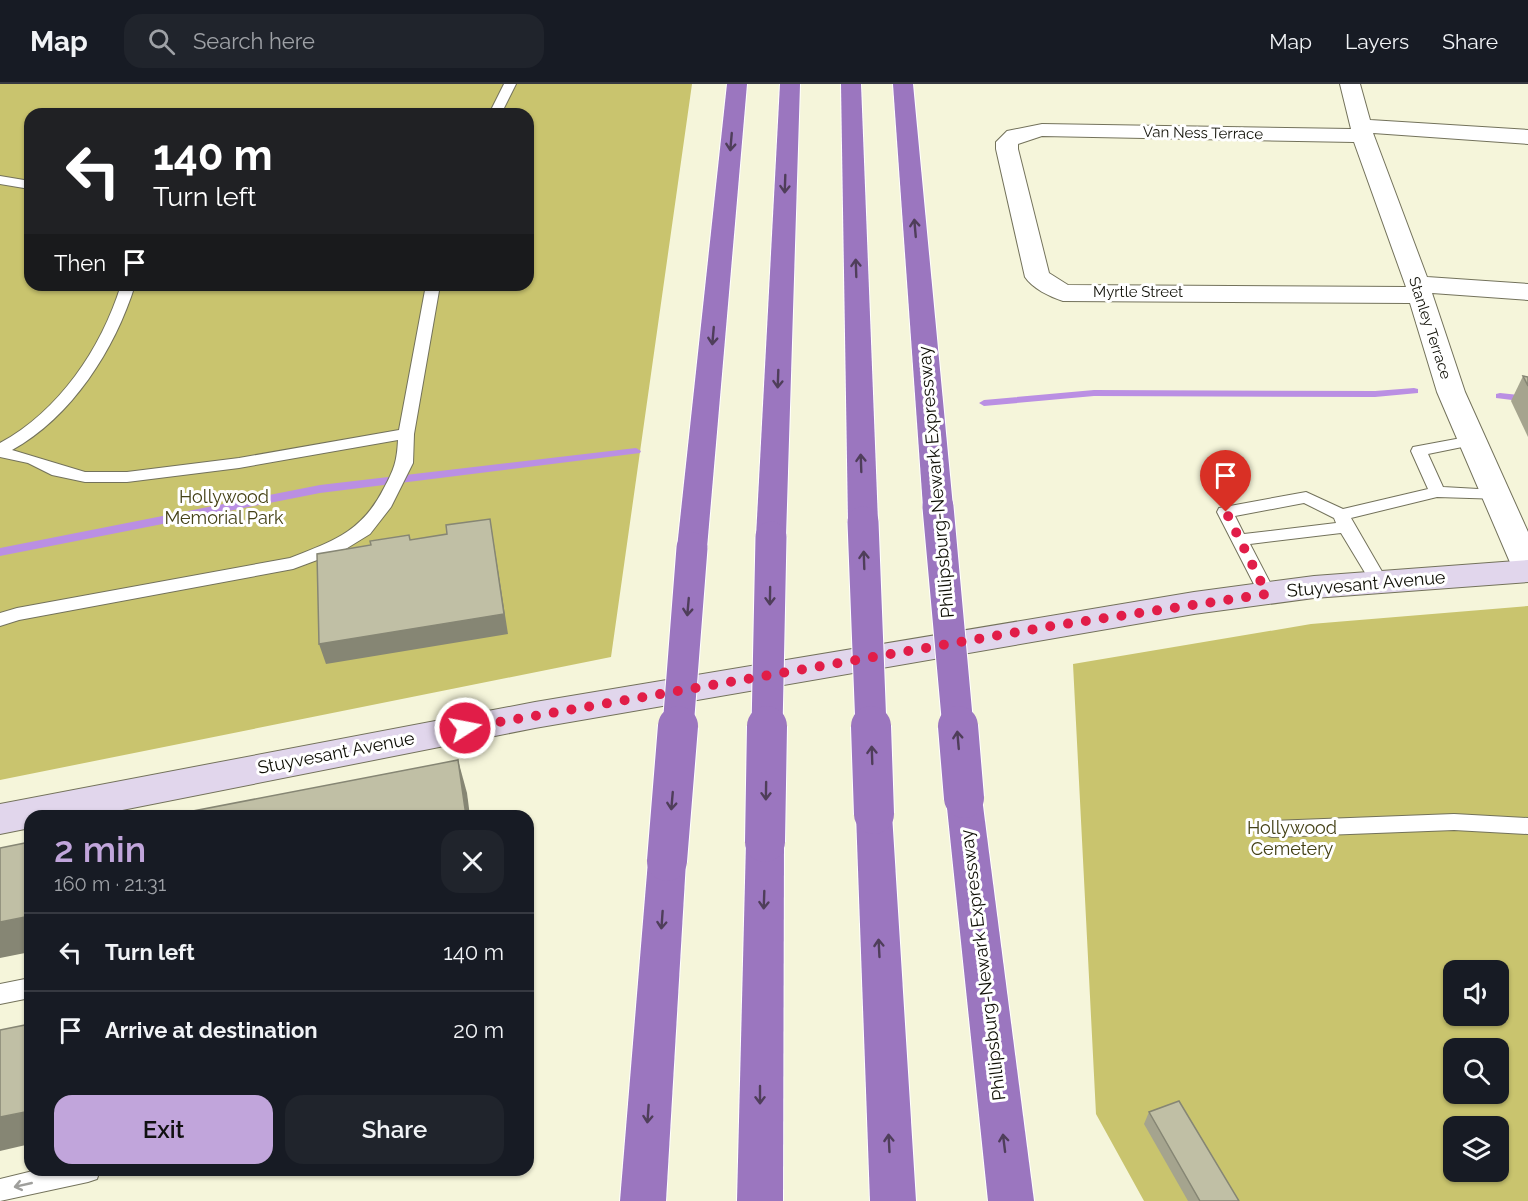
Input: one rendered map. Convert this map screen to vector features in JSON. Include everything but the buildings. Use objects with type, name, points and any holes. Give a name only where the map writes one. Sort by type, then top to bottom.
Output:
[{"type":"highway","points":[[643,1201],[692,548],[737,84]]},
{"type":"highway","points":[[760,1201],[771,537],[790,84]]},
{"type":"highway","points":[[851,84],[863,522],[874,814],[893,1201]]},
{"type":"highway","name":"Phillipsburg-Newark Expressway","points":[[903,84],[964,798],[1011,1201]]},
{"type":"main road","name":"Stuyvesant Avenue","points":[[46,810],[535,715],[1052,626],[1267,594],[1528,569]]},
{"type":"main road","name":"Stuyvesant Avenue","points":[[0,819],[24,814]]},
{"type":"street","name":"Stanley Terrace","points":[[1350,84],[1362,131],[1418,289],[1451,392],[1528,569]]},
{"type":"street","name":"Van Ness Terrace","points":[[1042,130],[1362,131],[1528,137]]},
{"type":"street","name":"Myrtle Street","points":[[1042,130],[1015,136],[1007,142],[1007,149],[1036,277],[1063,293],[1418,289],[1528,292]]},
{"type":"lane","points":[[498,108],[510,84]]},
{"type":"lane","points":[[0,180],[24,184]]},
{"type":"lane","points":[[0,451],[38,428],[62,400],[112,328],[127,291]]},
{"type":"lane","points":[[0,620],[17,614],[293,563],[338,546],[364,530],[383,507],[405,463],[406,434],[432,291]]},
{"type":"lane","points":[[0,451],[33,459],[58,471],[85,477],[127,477],[204,468],[406,434]]},
{"type":"lane","points":[[1437,492],[1419,451],[1472,441]]},
{"type":"lane","points":[[1239,540],[1343,521],[1437,492],[1496,495]]},
{"type":"lane","points":[[1267,594],[1226,512],[1306,497],[1343,521],[1379,582]]},
{"type":"lane","points":[[1272,829],[1454,822],[1528,826]]},
{"type":"lane","points":[[0,994],[24,989]]},
{"type":"lane","points":[[0,1191],[63,1176]]},
{"type":"green space","name":"Hollywood Memorial Park","points":[[0,84],[692,84],[611,657],[0,780]]},
{"type":"green space","name":"Hollywood Cemetery","points":[[1528,606],[1528,1201],[1144,1201],[1096,1114],[1073,664],[1311,624]]},
{"type":"waterway","points":[[984,403],[1094,393],[1375,394],[1414,391]]},
{"type":"waterway","points":[[1500,396],[1528,399]]},
{"type":"waterway","points":[[0,552],[320,489],[636,451]]},
{"type":"route","points":[[465,728],[1052,626],[1194,603],[1267,594],[1226,512]]}]
